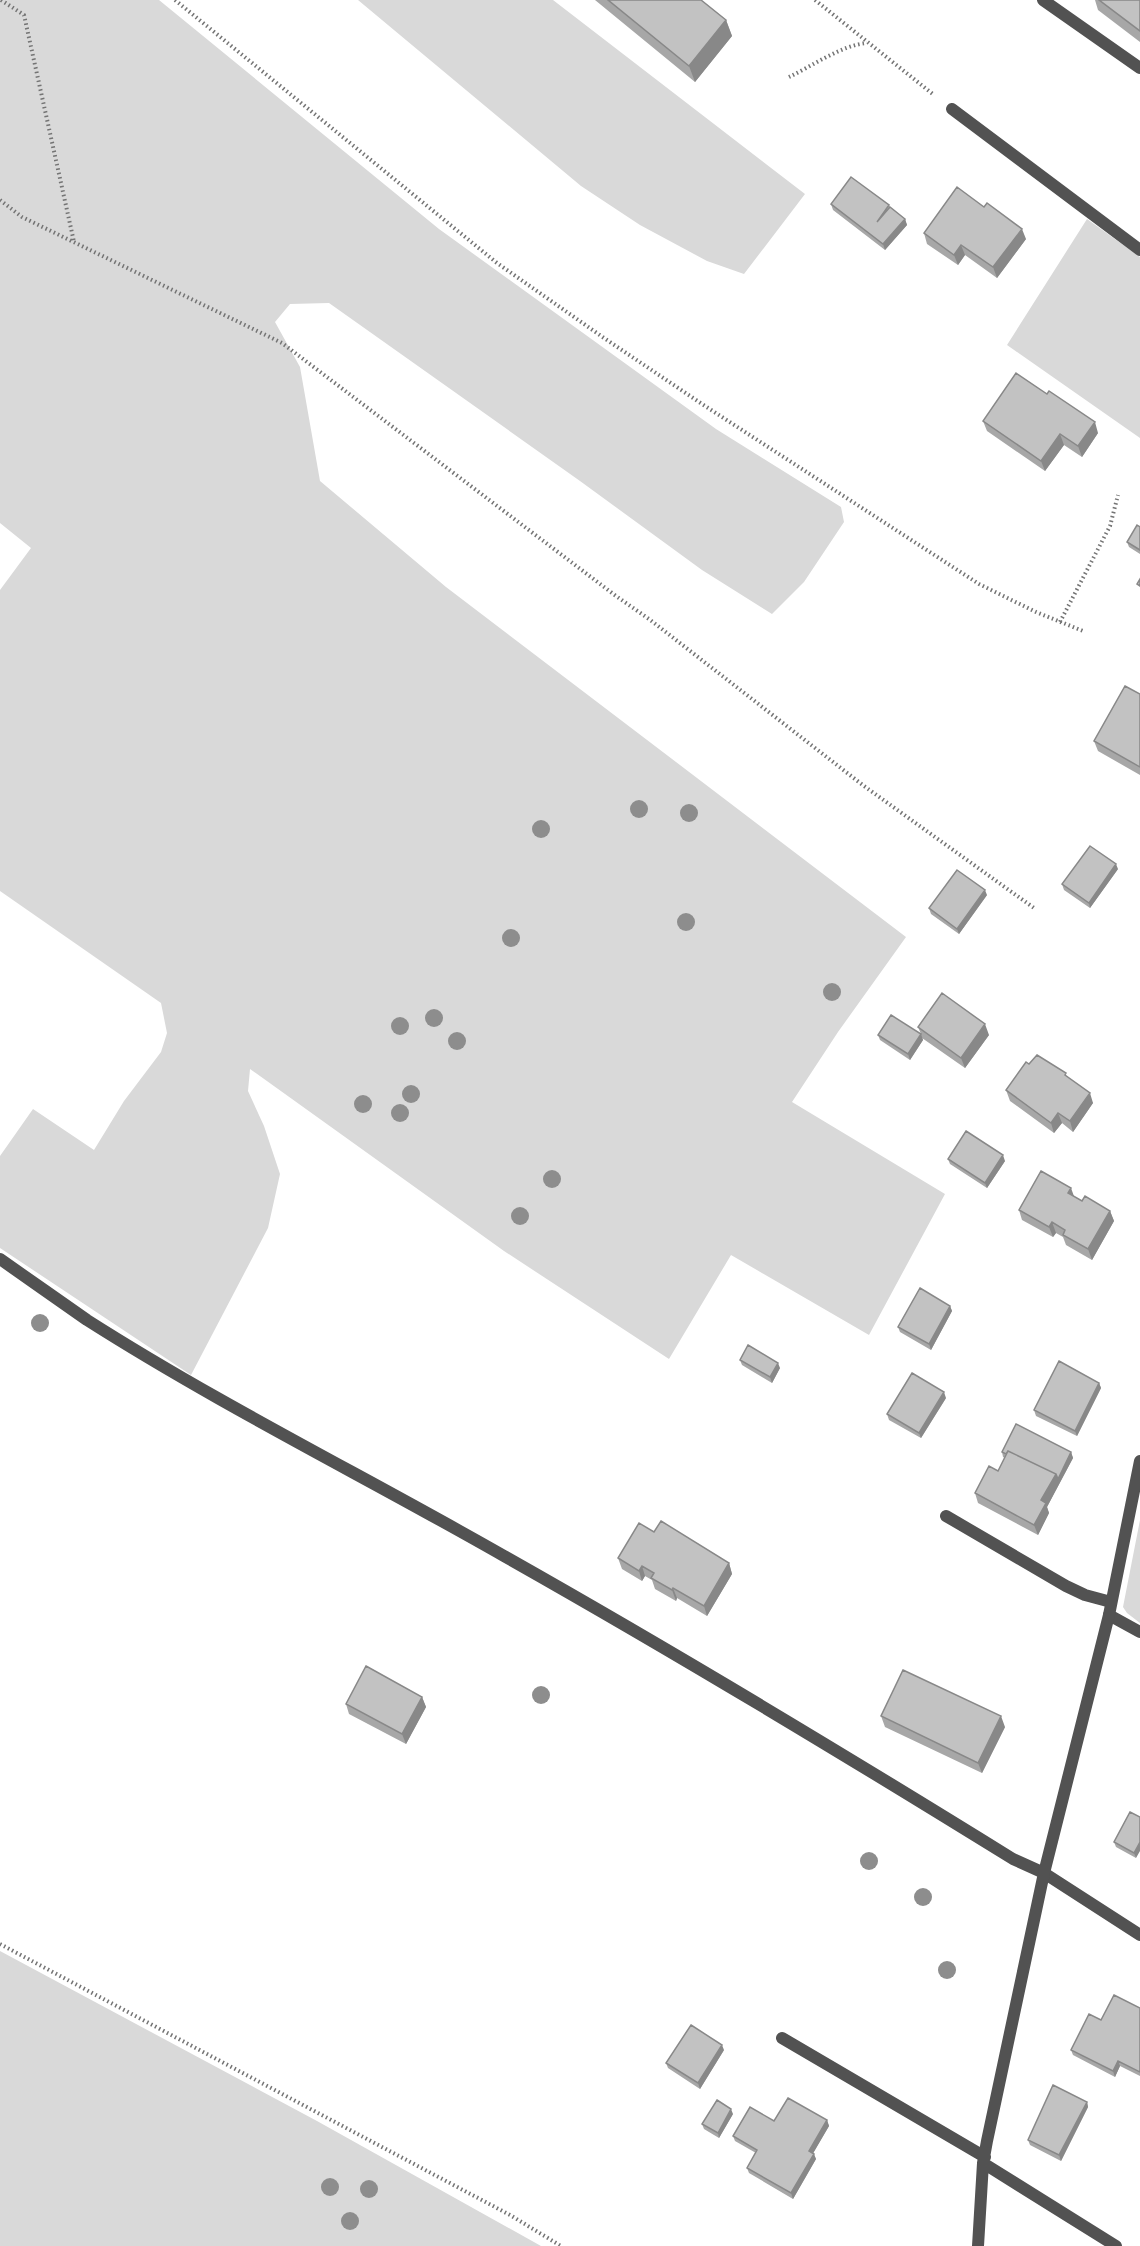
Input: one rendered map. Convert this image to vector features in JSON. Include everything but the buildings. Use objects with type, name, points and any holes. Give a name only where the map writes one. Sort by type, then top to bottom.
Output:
[{"type":"street","points":[[1043,0],[1140,68]]},
{"type":"street","points":[[952,109],[1140,250]]},
{"type":"street","points":[[0,1259],[86,1319],[159,1364],[655,1642],[835,1748],[1013,1858],[1044,1873],[1140,1935]]},
{"type":"street","points":[[978,2246],[984,2160],[1044,1873],[1109,1615],[1140,1461]]},
{"type":"street","points":[[946,1516],[1066,1586],[1085,1595],[1111,1602]]},
{"type":"street","points":[[1109,1615],[1140,1632]]},
{"type":"street","points":[[782,2038],[984,2160],[1116,2246]]},
{"type":"path","points":[[1,0],[24,15],[74,242]]},
{"type":"path","points":[[175,0],[497,263],[702,404],[934,556],[979,584],[1083,631]]},
{"type":"path","points":[[815,0],[952,109]]},
{"type":"path","points":[[789,78],[850,47],[868,42]]},
{"type":"path","points":[[0,200],[22,217],[282,343],[606,589],[649,619],[864,786],[1034,908]]},
{"type":"path","points":[[1060,622],[1110,526],[1118,495]]},
{"type":"path","points":[[0,1944],[510,2215],[561,2246]]},
{"type":"shaded area","points":[[0,0],[159,0],[439,229],[716,429],[841,507],[844,522],[804,582],[772,614],[702,570],[329,303],[290,304],[275,322],[300,367],[320,481],[446,587],[906,937],[838,1032],[792,1102],[945,1194],[869,1335],[731,1255],[669,1359],[504,1251],[250,1069],[248,1091],[264,1126],[280,1174],[268,1228],[191,1375],[0,1248],[0,1156],[33,1109],[94,1150],[124,1101],[161,1052],[167,1033],[161,1003],[0,891],[0,590],[31,548],[0,523]]},
{"type":"shaded area","points":[[358,0],[553,0],[805,194],[744,274],[707,261],[640,225],[581,186]]},
{"type":"shaded area","points":[[1087,219],[1140,257],[1140,438],[1007,345]]},
{"type":"shaded area","points":[[1140,1520],[1140,1623],[1123,1607]]},
{"type":"shaded area","points":[[0,1951],[317,2121],[541,2246],[0,2246]]}]
